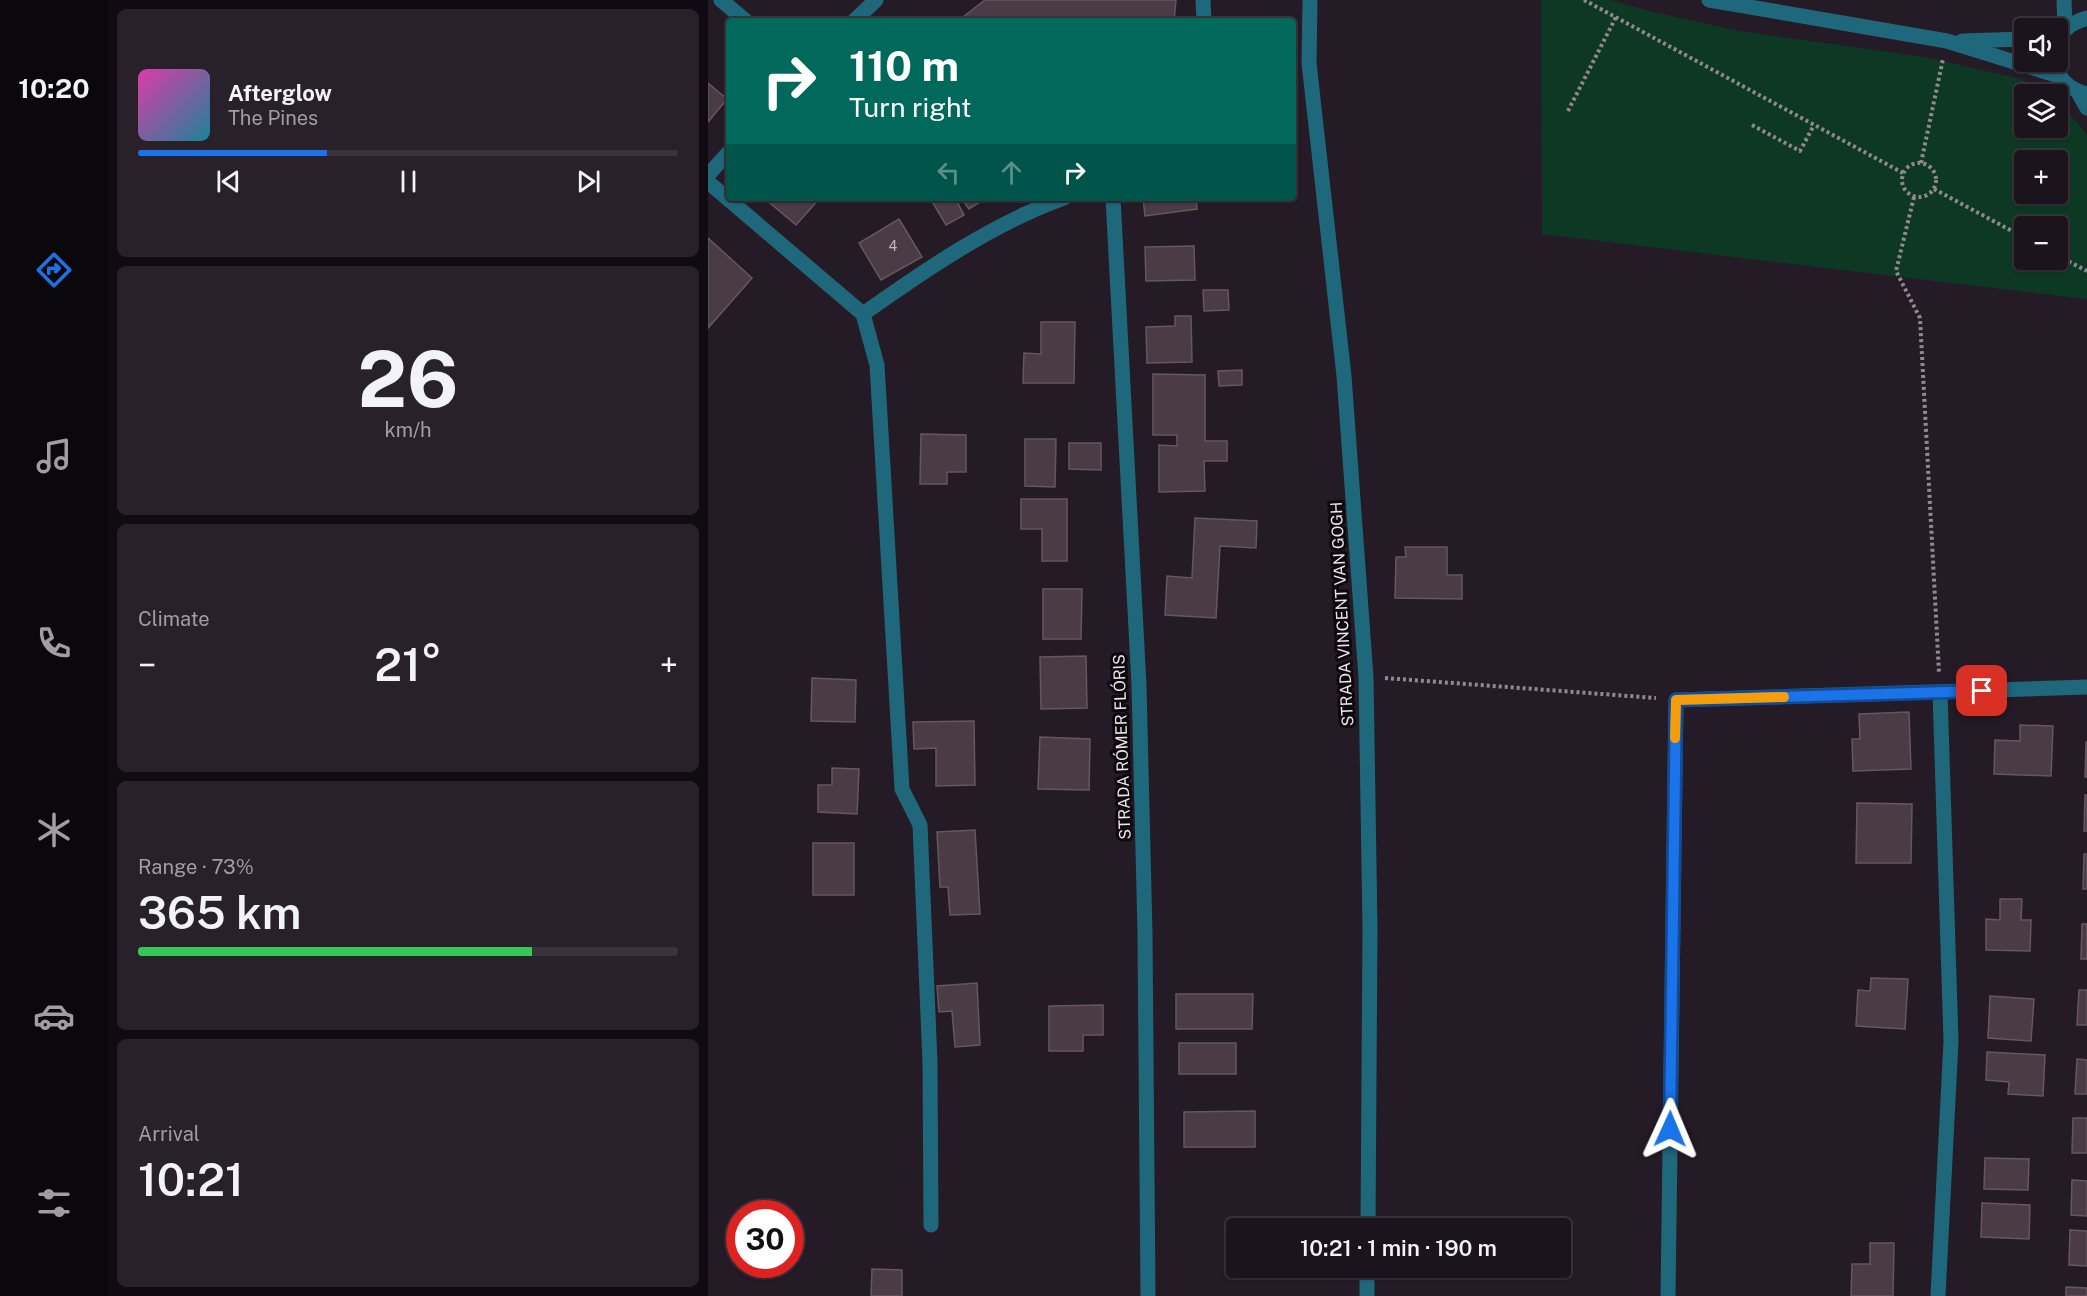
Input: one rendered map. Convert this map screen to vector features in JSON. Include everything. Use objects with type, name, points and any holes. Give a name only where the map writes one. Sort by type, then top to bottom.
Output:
[{"type":"street","points":[[721,0],[742,18]]},
{"type":"street","points":[[857,18],[876,0]]},
{"type":"street","points":[[1203,0],[1204,18]]},
{"type":"street","name":"STRADA VINCENT VAN GOGH","points":[[1310,0],[1309,63],[1344,376],[1366,677],[1370,928],[1368,1218]]},
{"type":"street","points":[[1709,0],[1947,41],[2014,58]]},
{"type":"street","points":[[2063,18],[2064,0]]},
{"type":"street","points":[[2068,27],[2075,21],[2087,18]]},
{"type":"street","points":[[1947,41],[2014,39]]},
{"type":"street","points":[[2059,72],[2067,86],[2083,93],[2087,108]]},
{"type":"street","points":[[708,175],[726,155]]},
{"type":"street","points":[[708,182],[726,197]]},
{"type":"street","points":[[730,201],[863,314],[877,365],[902,789],[920,825],[930,1062],[931,1225]]},
{"type":"street","points":[[863,314],[938,261],[1041,206],[1055,201]]},
{"type":"street","name":"STRADA RÓMER FLÓRIS","points":[[1113,201],[1139,685],[1145,933],[1148,1296]]},
{"type":"street","points":[[1668,1296],[1676,700],[2087,687]]},
{"type":"street","points":[[1938,1296],[1951,1041],[1940,692]]},
{"type":"street","points":[[1367,1278],[1367,1296]]},
{"type":"path","points":[[1584,0],[1903,173]]},
{"type":"path","points":[[1568,111],[1616,17]]},
{"type":"path","points":[[1921,163],[1947,41]]},
{"type":"path","points":[[1752,125],[1800,151],[1814,125]]},
{"type":"path","points":[[1921,163],[1931,168],[1936,178],[1934,189],[1926,197],[1914,197],[1906,192],[1902,183],[1903,173],[1910,165],[1921,163]]},
{"type":"path","points":[[1934,189],[2014,232]]},
{"type":"path","points":[[1914,197],[1896,272],[1920,318],[1940,692]]},
{"type":"path","points":[[2068,261],[2087,271]]},
{"type":"path","points":[[1366,677],[1676,700]]},
{"type":"green space","points":[[1541,0],[1611,0],[1739,31],[1924,57],[2021,79],[2030,84],[2014,84],[2014,138],[2068,138],[2068,112],[2087,135],[2087,299],[1542,234]]},
{"type":"building","points":[[985,0],[1176,0],[1174,18],[962,18]]},
{"type":"building","points":[[708,83],[726,100],[708,122]]},
{"type":"building","points":[[768,201],[817,201],[796,225]]},
{"type":"building","points":[[932,201],[957,201],[964,215],[946,225]]},
{"type":"building","points":[[963,201],[981,201],[969,209]]},
{"type":"building","points":[[1143,201],[1196,201],[1197,209],[1145,216]]},
{"type":"building","points":[[899,219],[922,257],[881,280],[859,243]]},
{"type":"building","points":[[708,238],[752,278],[708,328]]},
{"type":"building","points":[[1194,246],[1195,280],[1146,281],[1145,247]]},
{"type":"building","points":[[1203,290],[1228,290],[1229,310],[1204,311]]},
{"type":"building","points":[[1175,316],[1191,316],[1192,362],[1147,363],[1146,327],[1175,326]]},
{"type":"building","points":[[1041,322],[1075,322],[1074,383],[1023,383],[1024,353],[1041,354]]},
{"type":"building","points":[[1242,370],[1242,385],[1219,386],[1218,371]]},
{"type":"building","points":[[1153,374],[1205,375],[1205,441],[1227,441],[1227,461],[1204,461],[1205,491],[1159,492],[1159,445],[1177,446],[1177,435],[1153,435]]},
{"type":"building","points":[[921,434],[966,435],[966,472],[947,472],[947,484],[920,484]]},
{"type":"building","points":[[1025,439],[1056,439],[1055,487],[1025,486]]},
{"type":"building","points":[[1069,443],[1101,443],[1101,470],[1069,469]]},
{"type":"building","points":[[1021,499],[1067,499],[1067,561],[1042,561],[1042,529],[1021,529]]},
{"type":"building","points":[[1195,518],[1257,521],[1256,548],[1220,546],[1216,618],[1165,615],[1167,576],[1192,578]]},
{"type":"building","points":[[1405,547],[1447,547],[1447,575],[1462,575],[1462,599],[1395,598],[1396,557],[1406,557]]},
{"type":"building","points":[[1043,589],[1082,589],[1081,639],[1043,639]]},
{"type":"building","points":[[1086,656],[1087,708],[1041,709],[1040,657]]},
{"type":"building","points":[[812,678],[856,680],[855,722],[811,721]]},
{"type":"building","points":[[1909,712],[1911,769],[1853,771],[1852,739],[1860,739],[1859,714]]},
{"type":"building","points":[[974,721],[975,785],[936,786],[936,748],[914,749],[913,722]]},
{"type":"building","points":[[2020,725],[2053,726],[2051,776],[1994,774],[1995,740],[2020,741]]},
{"type":"building","points":[[1040,737],[1090,739],[1089,790],[1038,789]]},
{"type":"building","points":[[2086,742],[2087,777],[2085,777]]},
{"type":"building","points":[[832,768],[859,769],[857,814],[818,812],[818,785],[832,785]]},
{"type":"building","points":[[2085,795],[2087,795],[2087,831],[2084,831]]},
{"type":"building","points":[[1857,803],[1912,804],[1911,863],[1856,863]]},
{"type":"building","points":[[975,830],[980,914],[950,915],[948,887],[940,887],[937,832]]},
{"type":"building","points":[[813,843],[854,843],[854,895],[813,895]]},
{"type":"building","points":[[2084,854],[2087,854],[2087,889],[2083,889]]},
{"type":"building","points":[[2000,899],[2022,899],[2021,920],[2031,920],[2030,951],[1986,950],[1986,919],[2000,920]]},
{"type":"building","points":[[2082,924],[2087,924],[2087,959],[2081,959]]},
{"type":"building","points":[[1871,978],[1908,979],[1905,1029],[1856,1026],[1858,990],[1870,991]]},
{"type":"building","points":[[977,983],[980,1045],[955,1047],[952,1011],[939,1012],[937,986]]},
{"type":"building","points":[[2079,990],[2087,990],[2087,1025],[2077,1025]]},
{"type":"building","points":[[1176,994],[1253,994],[1252,1029],[1176,1029]]},
{"type":"building","points":[[1990,996],[2034,999],[2031,1041],[1988,1038]]},
{"type":"building","points":[[1103,1005],[1103,1035],[1083,1035],[1083,1051],[1049,1051],[1049,1006]]},
{"type":"building","points":[[1179,1043],[1236,1043],[1236,1074],[1179,1074]]},
{"type":"building","points":[[1987,1052],[2045,1055],[2043,1096],[2008,1094],[2009,1082],[1986,1080]]},
{"type":"building","points":[[2077,1059],[2087,1060],[2087,1094],[2075,1094]]},
{"type":"building","points":[[1255,1111],[1255,1147],[1184,1147],[1184,1112]]},
{"type":"building","points":[[2073,1118],[2087,1118],[2087,1153],[2072,1153]]},
{"type":"building","points":[[1985,1158],[2029,1159],[2028,1190],[1984,1189]]},
{"type":"building","points":[[2072,1180],[2087,1181],[2087,1216],[2071,1215]]},
{"type":"building","points":[[1982,1203],[2030,1205],[2029,1239],[1981,1237]]},
{"type":"building","points":[[2070,1230],[2087,1231],[2087,1266],[2069,1265]]},
{"type":"building","points":[[1870,1243],[1894,1243],[1893,1296],[1851,1296],[1852,1264],[1870,1264]]},
{"type":"building","points":[[872,1269],[902,1270],[902,1296],[871,1296]]},
{"type":"building","points":[[2066,1287],[2087,1288],[2087,1296],[2066,1296]]},
{"type":"slow traffic","points":[[1675,738],[1676,700],[1784,697]]},
{"type":"route","points":[[1670,1129],[1676,700],[1982,691]]}]
